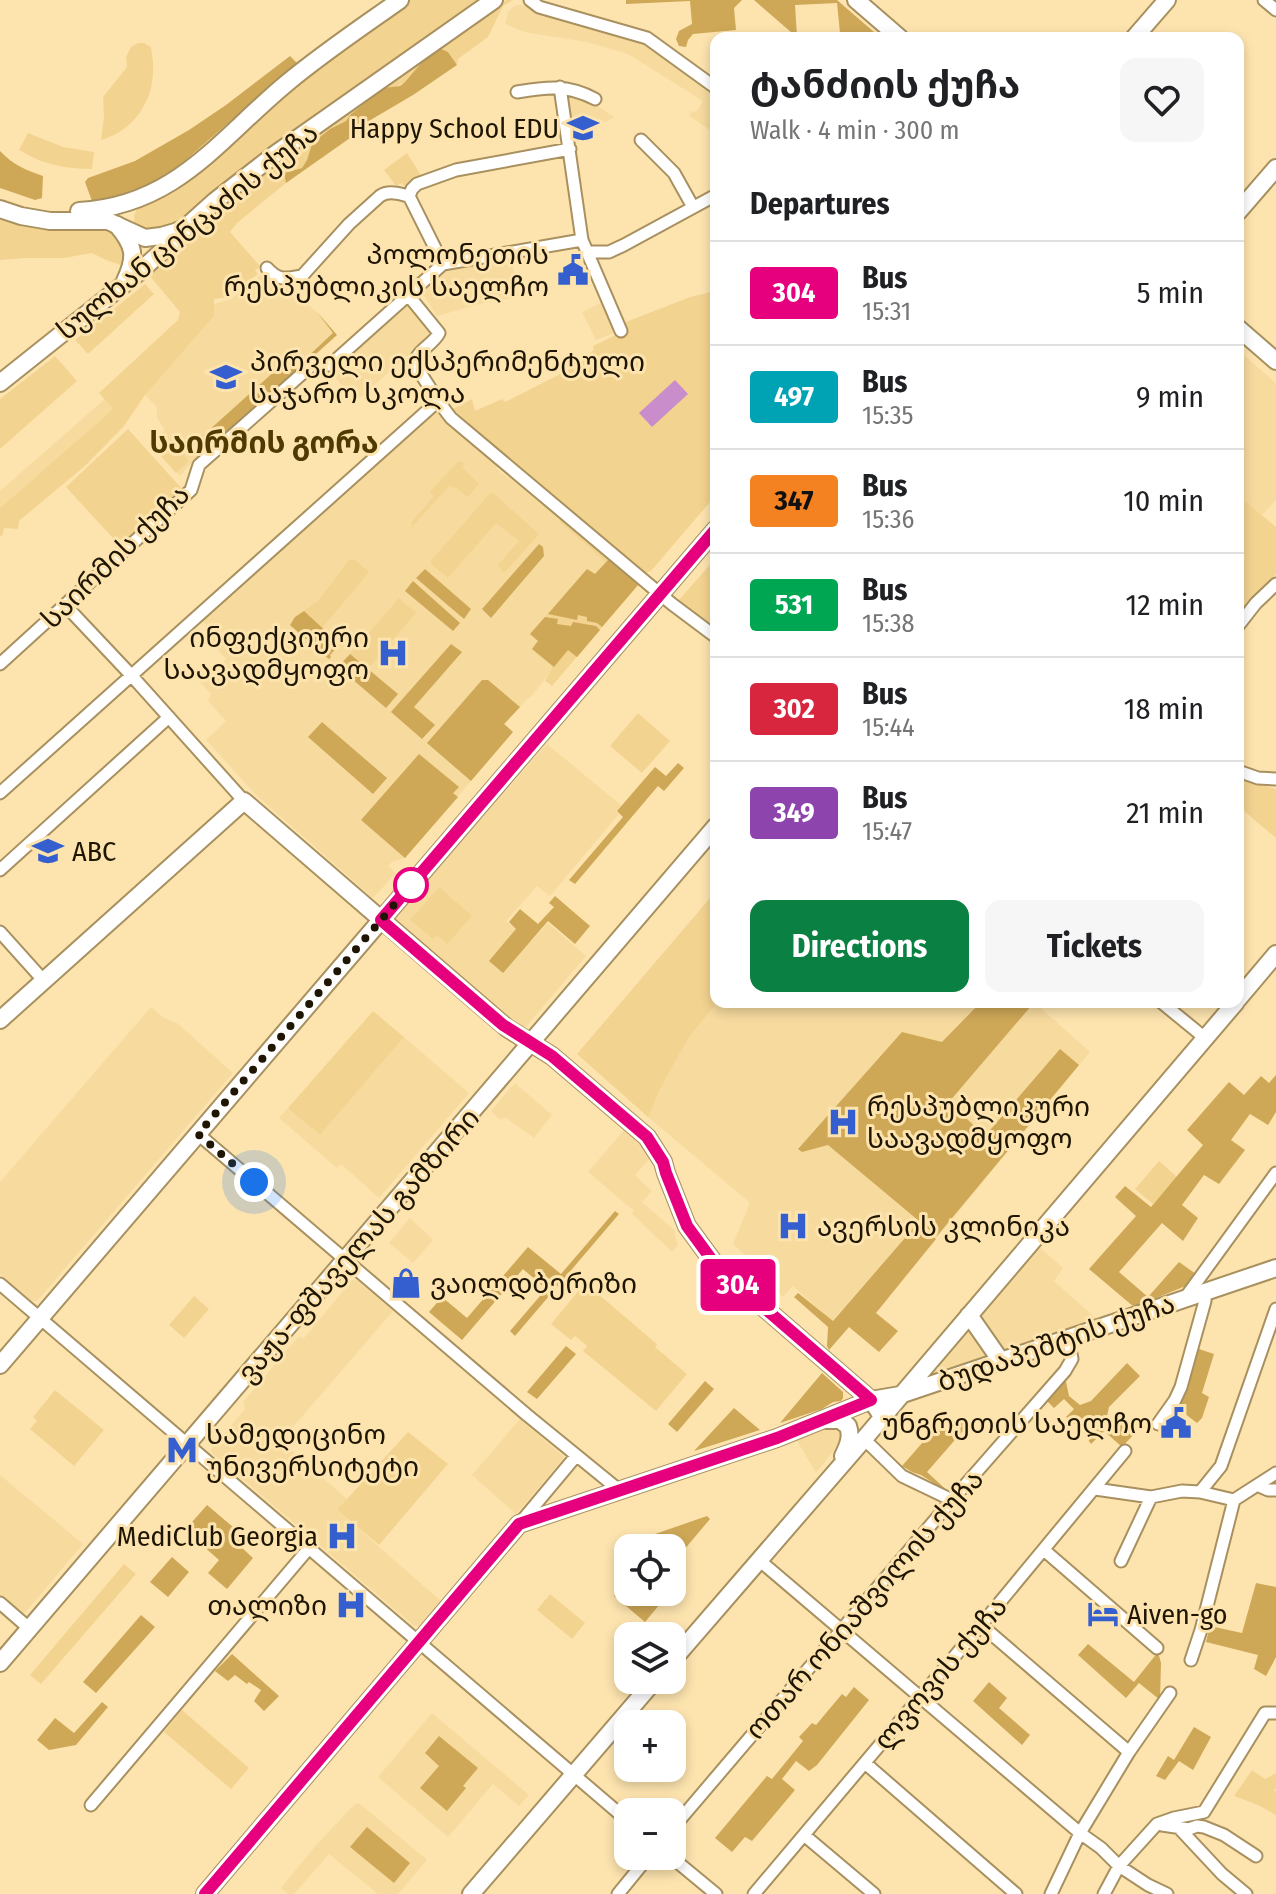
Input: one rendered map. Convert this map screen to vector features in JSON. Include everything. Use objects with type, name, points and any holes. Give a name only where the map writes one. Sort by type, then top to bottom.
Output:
[{"type":"main road","points":[[0,197],[32,208],[63,212],[111,207],[156,191],[185,175],[287,83],[400,0]]},
{"type":"main road","name":"სულხან ცინცაძის ქუჩა","points":[[0,383],[158,255],[229,190],[274,155],[494,0]]},
{"type":"main road","points":[[856,0],[893,32]]},
{"type":"main road","points":[[1139,32],[1167,0]]},
{"type":"main road","points":[[1244,205],[1276,168]]},
{"type":"main road","points":[[0,209],[50,221],[102,221],[145,238],[185,228]]},
{"type":"main road","points":[[117,225],[129,240],[133,256],[125,282]]},
{"type":"main road","points":[[1244,333],[1276,361]]},
{"type":"main road","points":[[0,1365],[710,536]]},
{"type":"main road","points":[[0,1020],[244,801],[503,1025],[552,1056],[647,1137],[663,1162],[687,1226],[717,1267],[871,1400],[882,1416]]},
{"type":"main road","name":"ვაჟა-ფშაველას გამზირი","points":[[0,1663],[710,833]]},
{"type":"main road","points":[[1244,993],[1276,954]]},
{"type":"main road","points":[[686,1645],[1231,1008]]},
{"type":"main road","name":"ბუდაპეშტის ქუჩა","points":[[519,1524],[777,1438],[871,1400],[900,1395],[1276,1268]]},
{"type":"main road","points":[[969,1315],[1001,1361]]},
{"type":"main road","points":[[823,1420],[840,1420],[850,1429],[847,1447],[835,1472]]},
{"type":"main road","points":[[205,1894],[519,1524]]},
{"type":"main road","points":[[471,1894],[643,1694]]},
{"type":"street","points":[[530,0],[539,7],[647,38],[710,84]]},
{"type":"street","points":[[1264,0],[1276,10]]},
{"type":"street","points":[[517,92],[560,87],[595,99]]},
{"type":"street","points":[[560,87],[582,240],[621,331]]},
{"type":"street","points":[[641,140],[669,166],[693,207]]},
{"type":"street","points":[[570,149],[456,170],[417,184],[409,196],[443,264],[582,240]]},
{"type":"street","points":[[267,268],[274,277],[302,276],[349,224],[380,196],[392,192],[409,196]]},
{"type":"street","points":[[588,252],[609,252],[710,198]]},
{"type":"street","name":"საირმის ქუჩა","points":[[0,664],[191,490],[199,465],[312,365],[330,365],[443,264]]},
{"type":"street","points":[[408,295],[439,333],[417,356],[414,364],[451,418],[710,632]]},
{"type":"street","points":[[0,793],[438,401]]},
{"type":"street","points":[[1244,618],[1276,584]]},
{"type":"street","points":[[65,605],[244,801]]},
{"type":"street","points":[[0,870],[169,717]]},
{"type":"street","points":[[1244,773],[1276,779]]},
{"type":"street","points":[[0,932],[44,981]]},
{"type":"street","points":[[1168,1008],[1205,1038]]},
{"type":"street","points":[[198,1134],[619,1490]]},
{"type":"street","points":[[1185,1298],[1276,1173]]},
{"type":"street","points":[[0,1284],[614,1809]]},
{"type":"street","points":[[1158,1424],[1181,1387],[1205,1292]]},
{"type":"street","points":[[1200,1492],[1221,1466],[1276,1309]]},
{"type":"street","name":"ოთარ ონიაშვილის ქუჩა","points":[[686,1813],[1065,1371],[1072,1359],[1068,1338]]},
{"type":"street","points":[[864,1439],[902,1476],[952,1500]]},
{"type":"street","name":"ლვოვის ქუჩა","points":[[754,1894],[1125,1451]]},
{"type":"street","points":[[519,1524],[576,1456]]},
{"type":"street","points":[[1095,1489],[1151,1497],[1182,1491],[1200,1492],[1234,1500],[1276,1473]]},
{"type":"street","points":[[1259,1486],[1276,1490]]},
{"type":"street","points":[[1121,1561],[1151,1497]]},
{"type":"street","points":[[1191,1660],[1234,1500]]},
{"type":"street","points":[[91,1805],[310,1547]]},
{"type":"street","points":[[1044,1550],[1157,1648]]},
{"type":"street","points":[[759,1560],[1119,1866],[1167,1894]]},
{"type":"street","points":[[0,1603],[30,1629]]},
{"type":"street","points":[[981,1625],[1129,1752]]},
{"type":"street","points":[[1051,1894],[1080,1833],[1129,1752],[1170,1693]]},
{"type":"street","points":[[1104,1894],[1119,1866],[1157,1824],[1204,1812],[1265,1713],[1276,1713]]},
{"type":"street","points":[[865,1763],[1016,1894]]},
{"type":"street","points":[[1157,1824],[1172,1825],[1185,1832],[1222,1874],[1246,1894]]},
{"type":"street","points":[[1179,1828],[1204,1827],[1224,1835],[1256,1856]]},
{"type":"street","points":[[804,1835],[874,1894]]},
{"type":"street","points":[[686,1869],[716,1894]]},
{"type":"street","points":[[618,1894],[638,1870]]},
{"type":"shaded area","points":[[410,0],[478,0],[208,195],[181,222],[147,232],[135,225],[134,217],[140,206],[174,190],[293,86]]},
{"type":"shaded area","points":[[506,0],[513,0],[503,6],[488,37],[458,59],[457,65],[448,52],[439,48]]},
{"type":"shaded area","points":[[626,0],[742,0],[734,8],[736,30],[693,34],[686,47],[679,46],[676,39],[679,31],[692,24],[690,1],[626,4]]},
{"type":"shaded area","points":[[754,0],[837,0],[874,32],[840,32],[837,3],[795,5],[797,32],[791,32]]},
{"type":"shaded area","points":[[526,6],[536,12],[645,41],[710,87],[710,130],[689,116],[703,101],[628,54],[587,42],[524,32],[505,24],[513,7]]},
{"type":"shaded area","points":[[138,43],[151,47],[153,70],[149,95],[138,115],[122,131],[101,140],[103,97],[127,67],[126,57],[131,47]]},
{"type":"shaded area","points":[[439,48],[448,52],[457,65],[362,125],[360,131],[286,183],[284,173],[302,168],[312,144],[346,121],[384,88],[400,86],[428,55]]},
{"type":"shaded area","points":[[428,55],[405,82],[369,101],[312,144],[302,168],[284,173],[286,183],[237,223],[230,232],[260,266],[255,271],[258,274],[228,297],[214,299],[214,316],[145,395],[124,426],[86,465],[19,521],[18,529],[4,528],[0,537],[0,508],[113,409],[99,393],[178,320],[180,312],[149,275],[227,200]]},
{"type":"shaded area","points":[[290,56],[297,63],[180,165],[149,184],[92,201],[85,182],[88,178],[135,161],[189,130]]},
{"type":"shaded area","name":"Happy School EDU","points":[[565,90],[590,101],[614,117],[572,144]]},
{"type":"shaded area","points":[[28,133],[63,147],[94,152],[92,169],[54,165],[19,150]]},
{"type":"shaded area","points":[[0,151],[20,166],[43,176],[42,198],[35,200],[0,188]]},
{"type":"shaded area","points":[[407,153],[422,177],[406,188],[402,183],[396,186],[384,170]]},
{"type":"shaded area","points":[[0,215],[100,227],[120,241],[124,266],[92,253],[64,258],[0,260]]},
{"type":"shaded area","points":[[511,257],[519,297],[437,316],[420,289],[444,267]]},
{"type":"shaded area","name":"პირველი ექსპერიმენტული საჯარო სკოლა","points":[[267,270],[317,312],[337,335],[200,458],[194,460],[180,476],[150,444],[165,430],[157,418],[157,407],[145,395],[214,316],[214,304],[231,299]]},
{"type":"shaded area","points":[[145,284],[154,294],[88,354],[75,340]]},
{"type":"shaded area","points":[[710,292],[710,502],[651,571],[642,574],[531,481],[453,409],[472,399],[475,411],[502,399],[505,402],[578,365],[594,350],[593,346],[624,331],[621,324]]},
{"type":"shaded area","points":[[605,301],[615,326],[612,334],[596,340],[582,312]]},
{"type":"shaded area","points":[[405,303],[433,334],[356,401],[329,371]]},
{"type":"shaded area","points":[[317,312],[337,335],[200,458],[188,449],[295,353],[303,361],[333,333]]},
{"type":"shaded area","points":[[1244,355],[1276,383],[1276,500],[1262,515],[1244,500]]},
{"type":"shaded area","points":[[55,356],[77,381],[0,449],[0,399]]},
{"type":"shaded area","points":[[675,380],[688,394],[652,427],[639,413]]},
{"type":"shaded area","points":[[105,399],[113,409],[0,508],[0,491]]},
{"type":"shaded area","name":"ინფექციური საავადმყოფო","points":[[435,407],[464,437],[498,465],[496,468],[508,478],[511,476],[638,585],[577,657],[568,650],[505,724],[513,732],[405,858],[388,866],[396,873],[373,898],[257,796],[206,740],[226,721],[208,701],[211,694],[200,682],[226,659],[206,637],[211,631],[200,618],[313,521]]},
{"type":"shaded area","points":[[128,429],[183,490],[121,547],[66,487]]},
{"type":"shaded area","points":[[165,434],[189,461],[176,473],[152,446]]},
{"type":"shaded area","points":[[459,461],[465,463],[462,467],[479,484],[468,497],[450,485],[403,537],[434,496],[430,491]]},
{"type":"shaded area","points":[[490,493],[539,534],[503,572],[498,565],[519,541],[496,523],[448,578],[431,561]]},
{"type":"shaded area","points":[[1244,500],[1276,527],[1276,574],[1244,610]]},
{"type":"shaded area","points":[[561,518],[638,585],[552,686],[545,681],[553,667],[532,649],[538,641],[530,634],[587,569],[595,574],[606,562],[559,521]]},
{"type":"shaded area","points":[[539,544],[543,547],[544,556],[491,618],[482,609]]},
{"type":"shaded area","points":[[609,559],[638,585],[602,627],[587,621],[587,617],[578,615],[577,620],[548,614],[587,569],[595,574]]},
{"type":"shaded area","points":[[349,560],[355,560],[369,572],[322,628],[304,611],[318,601]]},
{"type":"shaded area","points":[[710,565],[710,625],[678,601]]},
{"type":"shaded area","points":[[425,569],[471,609],[464,619],[416,578]]},
{"type":"shaded area","points":[[413,581],[460,623],[453,631],[405,591]]},
{"type":"shaded area","points":[[399,598],[416,613],[368,669],[350,654]]},
{"type":"shaded area","points":[[304,611],[340,644],[329,659],[290,625]]},
{"type":"shaded area","points":[[545,617],[558,619],[557,624],[571,626],[573,622],[596,626],[600,630],[577,657],[568,650],[554,667],[532,649],[538,641],[530,634]]},
{"type":"shaded area","points":[[451,644],[462,652],[414,707],[435,725],[422,739],[391,712]]},
{"type":"shaded area","points":[[350,654],[398,694],[386,708],[338,667]]},
{"type":"shaded area","points":[[482,680],[488,680],[520,707],[504,724],[513,732],[471,781],[427,743]]},
{"type":"shaded area","points":[[638,713],[670,741],[642,773],[610,746]]},
{"type":"shaded area","points":[[322,722],[387,778],[373,794],[308,737]]},
{"type":"shaded area","points":[[547,744],[621,805],[616,811],[619,814],[550,896],[537,886],[506,921],[531,942],[548,923],[586,956],[526,1027],[520,1029],[398,924],[395,918]]},
{"type":"shaded area","points":[[419,754],[459,787],[453,793],[458,797],[405,858],[361,820]]},
{"type":"shaded area","points":[[678,763],[684,768],[664,791],[658,786],[575,884],[569,880],[623,817],[617,811],[655,767],[666,776]]},
{"type":"shaded area","points":[[1244,780],[1276,789],[1276,838],[1244,811]]},
{"type":"shaded area","points":[[439,887],[472,916],[447,944],[437,935],[433,939],[410,920]]},
{"type":"shaded area","points":[[555,896],[590,926],[575,944],[548,921],[503,973],[489,961],[516,929],[509,922],[520,909],[538,924],[554,907],[549,903]]},
{"type":"shaded area","points":[[710,898],[710,1008],[713,1008],[689,1037],[648,1117],[577,1054]]},
{"type":"shaded area","points":[[151,1007],[164,1018],[177,1023],[233,1073],[37,1301],[32,1301],[0,1274],[0,1182]]},
{"type":"shaded area","name":"რესპუბლიკური საავადმყოფო","points":[[713,1008],[1041,1008],[1090,1052],[936,1239],[917,1224],[832,1321],[793,1286],[783,1297],[764,1280],[767,1275],[733,1244],[750,1203],[648,1117],[689,1037]]},
{"type":"shaded area","points":[[975,1008],[1029,1008],[949,1102],[985,1136],[1060,1049],[1079,1065],[937,1236],[828,1145],[802,1152],[798,1149],[902,1032],[942,1042]]},
{"type":"shaded area","points":[[373,1011],[404,1037],[320,1135],[288,1108]]},
{"type":"shaded area","points":[[404,1037],[469,1093],[379,1198],[341,1164],[337,1168],[279,1118],[288,1108],[320,1135]]},
{"type":"shaded area","points":[[1276,1075],[1276,1112],[1268,1125],[1250,1114],[1231,1140],[1245,1150],[1219,1184],[1204,1175],[1182,1205],[1198,1218],[1183,1241],[1162,1223],[1119,1272],[1148,1297],[1179,1262],[1196,1274],[1188,1285],[1134,1307],[1089,1269],[1136,1216],[1115,1197],[1125,1186],[1151,1207],[1203,1145],[1187,1130],[1229,1082],[1244,1095],[1261,1076],[1269,1083]]},
{"type":"shaded area","points":[[515,1083],[552,1115],[534,1138],[506,1118],[499,1119],[491,1111]]},
{"type":"shaded area","points":[[624,1130],[649,1151],[651,1157],[635,1175],[652,1191],[642,1202],[674,1230],[678,1245],[672,1252],[632,1214],[634,1211],[588,1172]]},
{"type":"shaded area","points":[[1159,1161],[1177,1177],[1153,1204],[1135,1189]]},
{"type":"shaded area","points":[[615,1211],[619,1214],[515,1336],[510,1331],[546,1289],[523,1269],[462,1340],[429,1312],[442,1297],[467,1318],[528,1247],[561,1274]]},
{"type":"shaded area","points":[[410,1218],[433,1240],[413,1263],[389,1243]]},
{"type":"shaded area","points":[[917,1224],[936,1239],[876,1313],[898,1331],[879,1352],[849,1327],[829,1350],[828,1327],[794,1297],[798,1293],[833,1321]]},
{"type":"shaded area","points":[[1035,1243],[1063,1268],[1054,1281],[1098,1320],[934,1375],[930,1371]]},
{"type":"shaded area","points":[[352,1280],[356,1280],[393,1311],[281,1441],[347,1499],[338,1511],[441,1601],[419,1626],[414,1626],[210,1451],[245,1409],[243,1402],[298,1337],[304,1338]]},
{"type":"shaded area","points":[[585,1283],[657,1344],[655,1347],[687,1374],[656,1411],[583,1351],[587,1346],[575,1336],[571,1340],[551,1324]]},
{"type":"shaded area","points":[[194,1296],[209,1309],[184,1338],[169,1325]]},
{"type":"shaded area","points":[[566,1346],[576,1354],[537,1399],[527,1392]]},
{"type":"shaded area","points":[[1196,1348],[1214,1354],[1202,1393],[1209,1397],[1202,1418],[1197,1423],[1176,1407]]},
{"type":"shaded area","points":[[1127,1363],[1140,1376],[1109,1407],[1106,1421],[1138,1430],[1122,1447],[1104,1431],[1091,1444],[1082,1430],[1066,1417],[1074,1409],[1064,1399],[1054,1408],[1046,1400],[1065,1377],[1069,1396],[1080,1405],[1091,1401]]},
{"type":"shaded area","points":[[822,1373],[843,1392],[841,1401],[780,1423]]},
{"type":"shaded area","points":[[705,1381],[714,1389],[677,1432],[668,1424]]},
{"type":"shaded area","points":[[55,1390],[104,1430],[74,1466],[30,1429],[37,1421],[33,1417]]},
{"type":"shaded area","points":[[734,1408],[760,1430],[694,1451]]},
{"type":"shaded area","points":[[520,1419],[563,1459],[516,1514],[472,1475]]},
{"type":"shaded area","points":[[958,1419],[967,1426],[927,1472],[951,1494],[902,1466],[937,1426]]},
{"type":"shaded area","points":[[840,1424],[845,1431],[816,1473],[796,1439]]},
{"type":"shaded area","points":[[408,1432],[448,1464],[379,1545],[337,1510]]},
{"type":"shaded area","points":[[0,1475],[83,1544],[25,1613],[17,1613],[0,1598]]},
{"type":"shaded area","points":[[207,1505],[246,1538],[240,1546],[253,1558],[227,1589],[208,1573],[219,1560],[185,1530]]},
{"type":"shaded area","points":[[707,1516],[710,1519],[686,1547],[686,1534],[655,1534]]},
{"type":"shaded area","points":[[172,1557],[189,1572],[168,1597],[150,1582]]},
{"type":"shaded area","points":[[124,1564],[136,1574],[41,1684],[30,1675]]},
{"type":"shaded area","points":[[1256,1583],[1276,1587],[1276,1657],[1266,1676],[1254,1669],[1258,1655],[1206,1642],[1210,1626],[1242,1633]]},
{"type":"shaded area","points":[[550,1594],[585,1623],[572,1639],[537,1610]]},
{"type":"shaded area","points":[[626,1606],[658,1606],[645,1622]]},
{"type":"shaded area","points":[[141,1615],[155,1627],[96,1693],[83,1682]]},
{"type":"shaded area","points":[[1088,1644],[1134,1682],[1158,1652],[1161,1663],[1160,1700],[1139,1683],[1126,1698],[1078,1655]]},
{"type":"shaded area","points":[[232,1654],[279,1696],[264,1711],[254,1701],[261,1690],[235,1675],[228,1681],[215,1671]]},
{"type":"shaded area","points":[[989,1682],[1007,1698],[999,1708],[1030,1735],[1022,1745],[973,1701]]},
{"type":"shaded area","points":[[854,1687],[869,1700],[817,1765],[809,1771],[796,1761],[782,1779],[795,1790],[752,1841],[745,1837],[732,1852],[715,1838],[767,1776],[772,1779],[803,1741],[799,1737],[812,1723],[816,1725],[842,1694],[846,1697]]},
{"type":"shaded area","points":[[102,1702],[108,1707],[76,1745],[49,1750],[37,1740],[55,1718],[74,1733]]},
{"type":"shaded area","points":[[182,1710],[249,1768],[231,1789],[164,1732]]},
{"type":"shaded area","points":[[432,1713],[529,1795],[519,1806],[493,1784],[448,1837],[378,1777]]},
{"type":"shaded area","points":[[1194,1727],[1211,1737],[1193,1770],[1179,1761],[1165,1780],[1156,1776],[1168,1756],[1174,1760]]},
{"type":"shaded area","points":[[439,1736],[478,1768],[447,1811],[420,1788],[439,1766],[425,1753]]},
{"type":"shaded area","points":[[1252,1770],[1265,1779],[1276,1773],[1276,1815],[1234,1796]]},
{"type":"shaded area","points":[[359,1803],[427,1860],[398,1894],[378,1894],[329,1854],[294,1894],[288,1894],[281,1888],[317,1844]]},
{"type":"shaded area","points":[[367,1827],[410,1863],[394,1883],[350,1847]]},
{"type":"bus line","name":"304","points":[[205,1894],[519,1524],[777,1438],[871,1400],[717,1267],[687,1226],[663,1162],[647,1137],[552,1056],[503,1025],[381,920],[710,536]]},
{"type":"place","name":"Happy School EDU","points":[[583,128]]},
{"type":"place","name":"პოლონეთის რესპუბლიკის საელჩო","points":[[573,270]]},
{"type":"place","name":"პირველი ექსპერიმენტული საჯარო სკოლა","points":[[226,377]]},
{"type":"place","name":"ინფექციური საავადმყოფო","points":[[393,653]]},
{"type":"place","name":"ABC","points":[[48,851]]},
{"type":"place","name":"რესპუბლიკური საავადმყოფო","points":[[843,1122]]},
{"type":"place","name":"ავერსის კლინიკა","points":[[793,1226]]},
{"type":"place","name":"ვაილდბერიზი","points":[[406,1283]]},
{"type":"place","name":"უნგრეთის საელჩო","points":[[1176,1423]]},
{"type":"place","name":"სამედიცინო უნივერსიტეტი","points":[[182,1450]]},
{"type":"place","name":"MediClub Georgia","points":[[342,1536]]},
{"type":"place","name":"თალიზი","points":[[351,1605]]},
{"type":"place","name":"Aiven-go","points":[[1103,1614]]},
{"type":"district","name":"საირმის გორა","points":[[264,443]]},
{"type":"route","points":[[254,1182],[198,1134],[411,885]]}]
